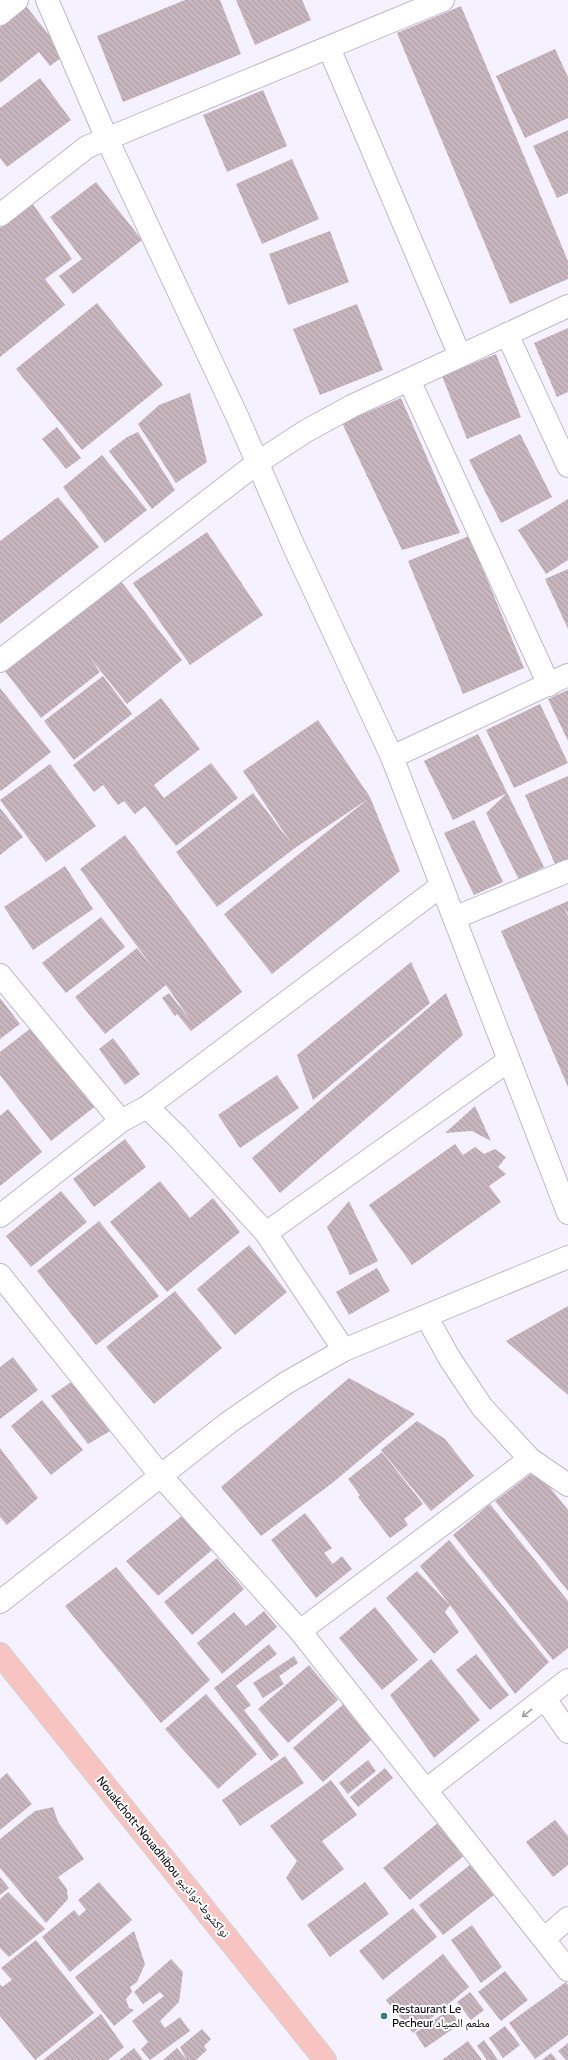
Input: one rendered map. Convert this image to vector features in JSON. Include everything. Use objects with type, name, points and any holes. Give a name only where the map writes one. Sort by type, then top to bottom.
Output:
[{"type":"highway","name":"Nouakchott-Nouadhibou نواكشوط-نواذيبو","points":[[0,1654],[325,2060]]},
{"type":"street","points":[[0,14],[17,0]]},
{"type":"street","points":[[47,0],[107,139],[237,416],[392,757],[508,1061],[568,1213]]},
{"type":"street","points":[[0,215],[87,147],[329,48],[401,8],[443,0]]},
{"type":"street","points":[[329,48],[460,356]]},
{"type":"street","points":[[0,661],[257,462],[306,431],[352,406],[568,306]]},
{"type":"street","points":[[507,334],[568,466]]},
{"type":"street","points":[[392,757],[559,680],[409,380]]},
{"type":"street","points":[[454,918],[568,871]]},
{"type":"street","points":[[0,1216],[121,1121],[147,1107],[442,886]]},
{"type":"street","points":[[0,975],[121,1121]]},
{"type":"street","points":[[266,1233],[508,1061]]},
{"type":"street","points":[[147,1107],[177,1136],[266,1233],[344,1350]]},
{"type":"street","points":[[0,1602],[228,1423],[286,1382],[344,1350],[568,1257]]},
{"type":"street","points":[[0,1275],[161,1476],[300,1631],[568,1970]]},
{"type":"street","points":[[426,1316],[450,1359],[482,1407],[530,1459],[568,1485]]},
{"type":"street","points":[[300,1631],[530,1459]]},
{"type":"street","points":[[426,1790],[568,1680]]},
{"type":"street","points":[[545,1699],[568,1732]]},
{"type":"street","points":[[544,1939],[568,1918]]},
{"type":"building","points":[[185,0],[220,0],[241,54],[123,102],[97,36]]},
{"type":"building","points":[[236,0],[302,0],[311,20],[255,45]]},
{"type":"building","points":[[26,6],[65,55],[50,66],[39,52],[0,83],[0,27]]},
{"type":"building","points":[[461,6],[568,261],[568,279],[510,304],[397,33]]},
{"type":"building","points":[[555,49],[568,77],[568,118],[525,138],[496,76]]},
{"type":"building","points":[[40,78],[71,120],[7,167],[0,158],[0,108]]},
{"type":"building","points":[[263,90],[287,146],[227,172],[203,115]]},
{"type":"building","points":[[568,130],[568,193],[557,198],[533,146]]},
{"type":"building","points":[[292,159],[319,219],[262,244],[236,184]]},
{"type":"building","points":[[96,182],[142,240],[73,294],[59,276],[82,259],[50,217]]},
{"type":"building","points":[[32,203],[72,259],[45,279],[65,305],[0,357],[0,228]]},
{"type":"building","points":[[330,231],[349,282],[288,305],[269,254]]},
{"type":"building","points":[[97,303],[163,385],[82,450],[16,369]]},
{"type":"building","points":[[357,304],[383,370],[320,395],[293,329]]},
{"type":"building","points":[[568,328],[568,392],[557,397],[534,343]]},
{"type":"building","points":[[496,354],[521,417],[467,439],[442,376]]},
{"type":"building","points":[[190,393],[207,462],[176,483],[138,424],[159,405]]},
{"type":"building","points":[[401,398],[460,533],[402,550],[342,423]]},
{"type":"building","points":[[57,427],[81,458],[66,469],[42,439]]},
{"type":"building","points":[[138,432],[175,490],[152,509],[109,451],[127,437]]},
{"type":"building","points":[[520,434],[552,497],[501,523],[469,460]]},
{"type":"building","points":[[102,455],[147,510],[105,543],[63,487]]},
{"type":"building","points":[[58,497],[99,547],[0,624],[0,541]]},
{"type":"building","points":[[568,499],[568,560],[546,574],[518,530]]},
{"type":"building","points":[[207,532],[263,615],[190,665],[133,583]]},
{"type":"building","points":[[469,536],[524,668],[463,694],[408,561]]},
{"type":"building","points":[[568,569],[568,629],[545,579]]},
{"type":"building","points":[[120,580],[182,660],[127,704],[88,655],[100,672],[41,718],[5,671]]},
{"type":"building","points":[[103,676],[132,714],[74,760],[44,721]]},
{"type":"building","points":[[0,688],[51,752],[1,791],[0,790]]},
{"type":"building","points":[[568,690],[568,741],[548,699]]},
{"type":"building","points":[[161,698],[200,749],[154,785],[164,798],[211,763],[238,798],[176,846],[145,806],[135,814],[124,801],[118,805],[103,785],[94,792],[73,765]]},
{"type":"building","points":[[540,704],[568,763],[514,788],[486,730]]},
{"type":"building","points":[[318,720],[370,797],[400,871],[272,974],[224,914],[368,799],[295,848],[217,907],[176,852],[253,793],[291,843],[243,771]]},
{"type":"building","points":[[478,734],[544,867],[519,880],[486,813],[507,793],[453,820],[424,761]]},
{"type":"building","points":[[50,764],[96,826],[46,862],[0,800]]},
{"type":"building","points":[[568,776],[568,866],[558,871],[525,795]]},
{"type":"building","points":[[0,808],[23,837],[0,855]]},
{"type":"building","points":[[474,820],[503,882],[474,895],[444,833]]},
{"type":"building","points":[[125,835],[242,992],[191,1031],[177,1014],[175,1016],[162,998],[169,993],[191,1021],[166,985],[105,1034],[75,997],[137,948],[154,969],[80,869]]},
{"type":"building","points":[[65,866],[93,909],[33,950],[4,907]]},
{"type":"building","points":[[568,901],[568,914],[564,907],[568,916],[568,1087],[501,931]]},
{"type":"building","points":[[101,917],[125,947],[66,993],[42,963]]},
{"type":"building","points":[[411,962],[430,1003],[313,1100],[297,1055]]},
{"type":"building","points":[[446,993],[463,1035],[280,1193],[252,1158]]},
{"type":"building","points":[[0,998],[20,1024],[0,1039]]},
{"type":"building","points":[[40,1021],[102,1101],[51,1141],[0,1075],[0,1052]]},
{"type":"building","points":[[113,1038],[140,1074],[125,1085],[99,1049]]},
{"type":"building","points":[[277,1075],[299,1108],[240,1148],[218,1115]]},
{"type":"building","points":[[475,1106],[491,1141],[472,1131],[445,1133]]},
{"type":"building","points":[[8,1109],[42,1152],[0,1186],[0,1116]]},
{"type":"building","points":[[125,1139],[146,1167],[94,1207],[73,1179]]},
{"type":"building","points":[[455,1144],[463,1155],[475,1147],[484,1154],[495,1149],[506,1157],[498,1167],[506,1174],[489,1186],[501,1202],[412,1265],[369,1205]]},
{"type":"building","points":[[160,1181],[190,1218],[213,1198],[240,1232],[167,1292],[110,1222]]},
{"type":"building","points":[[61,1191],[87,1222],[31,1267],[6,1236]]},
{"type":"building","points":[[349,1201],[378,1261],[350,1275],[327,1227]]},
{"type":"building","points":[[99,1221],[159,1296],[96,1345],[37,1271]]},
{"type":"building","points":[[249,1245],[287,1292],[235,1335],[197,1289]]},
{"type":"building","points":[[377,1268],[390,1291],[349,1315],[336,1292]]},
{"type":"building","points":[[175,1291],[222,1348],[154,1404],[106,1347]]},
{"type":"building","points":[[568,1306],[568,1395],[506,1341]]},
{"type":"building","points":[[13,1357],[38,1390],[0,1419],[0,1367]]},
{"type":"building","points":[[349,1378],[415,1414],[331,1484],[261,1536],[221,1487]]},
{"type":"building","points":[[74,1380],[112,1430],[88,1444],[51,1396]]},
{"type":"building","points":[[42,1400],[83,1450],[51,1475],[11,1426]]},
{"type":"building","points":[[417,1421],[445,1439],[474,1476],[431,1511],[381,1450]]},
{"type":"building","points":[[0,1448],[38,1498],[7,1525],[0,1517]]},
{"type":"building","points":[[382,1452],[423,1504],[404,1519],[408,1525],[390,1538],[358,1497],[360,1495],[348,1479]]},
{"type":"building","points":[[536,1470],[568,1510],[568,1591],[495,1501]]},
{"type":"building","points":[[490,1504],[568,1601],[568,1648],[553,1660],[453,1535]]},
{"type":"building","points":[[305,1513],[332,1548],[324,1553],[333,1564],[342,1556],[352,1569],[316,1598],[271,1540]]},
{"type":"building","points":[[183,1515],[212,1550],[158,1596],[126,1561]]},
{"type":"building","points":[[449,1540],[549,1662],[515,1694],[420,1566]]},
{"type":"building","points":[[217,1558],[244,1589],[192,1635],[164,1602]]},
{"type":"building","points":[[116,1567],[210,1680],[161,1723],[65,1606]]},
{"type":"building","points":[[417,1571],[450,1605],[445,1612],[459,1632],[434,1654],[386,1598]]},
{"type":"building","points":[[375,1607],[418,1660],[382,1690],[339,1638]]},
{"type":"building","points":[[264,1611],[277,1627],[222,1674],[197,1643],[234,1612],[246,1626]]},
{"type":"building","points":[[269,1644],[277,1654],[236,1686],[251,1705],[244,1710],[279,1755],[271,1761],[214,1688]]},
{"type":"building","points":[[476,1654],[509,1695],[490,1710],[456,1670]]},
{"type":"building","points":[[294,1656],[298,1663],[279,1676],[284,1684],[263,1698],[253,1683]]},
{"type":"building","points":[[431,1659],[480,1720],[434,1758],[390,1695]]},
{"type":"building","points":[[309,1665],[338,1700],[288,1743],[258,1709]]},
{"type":"building","points":[[206,1694],[257,1754],[218,1789],[165,1729]]},
{"type":"building","points":[[347,1701],[377,1735],[323,1782],[293,1748]]},
{"type":"building","points":[[285,1756],[304,1783],[240,1826],[222,1800]]},
{"type":"building","points":[[368,1760],[376,1771],[348,1794],[339,1783]]},
{"type":"building","points":[[385,1768],[393,1778],[358,1807],[350,1797]]},
{"type":"building","points":[[7,1773],[32,1804],[0,1830],[0,1779]]},
{"type":"building","points":[[331,1780],[357,1815],[322,1841],[344,1869],[302,1901],[286,1878],[297,1861],[270,1826]]},
{"type":"building","points":[[53,1807],[58,1822],[84,1859],[58,1877],[67,1889],[68,1899],[46,1923],[0,1868],[0,1839],[35,1811]]},
{"type":"building","points":[[555,1820],[568,1836],[568,1865],[553,1877],[526,1842]]},
{"type":"building","points":[[439,1822],[466,1854],[410,1900],[383,1868]]},
{"type":"building","points":[[470,1865],[494,1895],[443,1935],[419,1905]]},
{"type":"building","points":[[0,1877],[9,1888],[0,1895]]},
{"type":"building","points":[[99,1882],[132,1920],[70,1972],[42,1937],[74,1910],[79,1916],[86,1910],[78,1900]]},
{"type":"building","points":[[365,1882],[389,1914],[330,1957],[307,1925]]},
{"type":"building","points":[[8,1892],[45,1929],[9,1957],[0,1948],[0,1899]]},
{"type":"building","points":[[413,1908],[437,1937],[383,1980],[359,1951]]},
{"type":"building","points":[[472,1925],[502,1967],[481,1983],[451,1940]]},
{"type":"building","points":[[134,1931],[145,1964],[137,1982],[130,1987],[132,1992],[126,1999],[129,2008],[134,2010],[114,2026],[75,1977]]},
{"type":"building","points":[[36,1940],[94,2013],[35,2060],[0,2016],[0,1984],[2,1987],[12,1980],[1,1968]]},
{"type":"building","points":[[443,1954],[469,1987],[413,2033],[386,2000]]},
{"type":"building","points":[[171,1959],[183,1972],[179,2002],[160,2021],[165,2028],[180,2017],[190,2031],[150,2060],[141,2049],[148,2042],[132,2021],[164,1996],[160,1992],[143,2004],[134,1992]]},
{"type":"building","points":[[505,1971],[528,2000],[501,2021],[478,1992]]},
{"type":"building","points":[[566,1982],[568,1985],[568,2035],[535,2059],[509,2023]]},
{"type":"building","points":[[470,1992],[484,2010],[471,2020],[457,2002]]},
{"type":"building","points":[[450,2009],[460,2024],[425,2048],[415,2033]]},
{"type":"building","points":[[101,2014],[124,2047],[108,2060],[43,2060]]},
{"type":"building","points":[[505,2026],[520,2045],[503,2058],[489,2038]]},
{"type":"building","points":[[202,2029],[211,2039],[204,2046],[207,2050],[196,2060],[187,2060],[180,2047]]},
{"type":"building","points":[[484,2040],[498,2060],[487,2060],[477,2046]]},
{"type":"building","points":[[468,2041],[482,2060],[442,2060]]},
{"type":"building","points":[[568,2043],[568,2060],[566,2060],[558,2051]]},
{"type":"building","points":[[134,2048],[143,2060],[119,2060]]},
{"type":"building","points":[[177,2048],[187,2060],[163,2060]]},
{"type":"building","points":[[551,2053],[557,2060],[542,2060]]},
{"type":"place","name":"Restaurant Le Pecheur مطعم الصياد","points":[[384,2016]]}]
